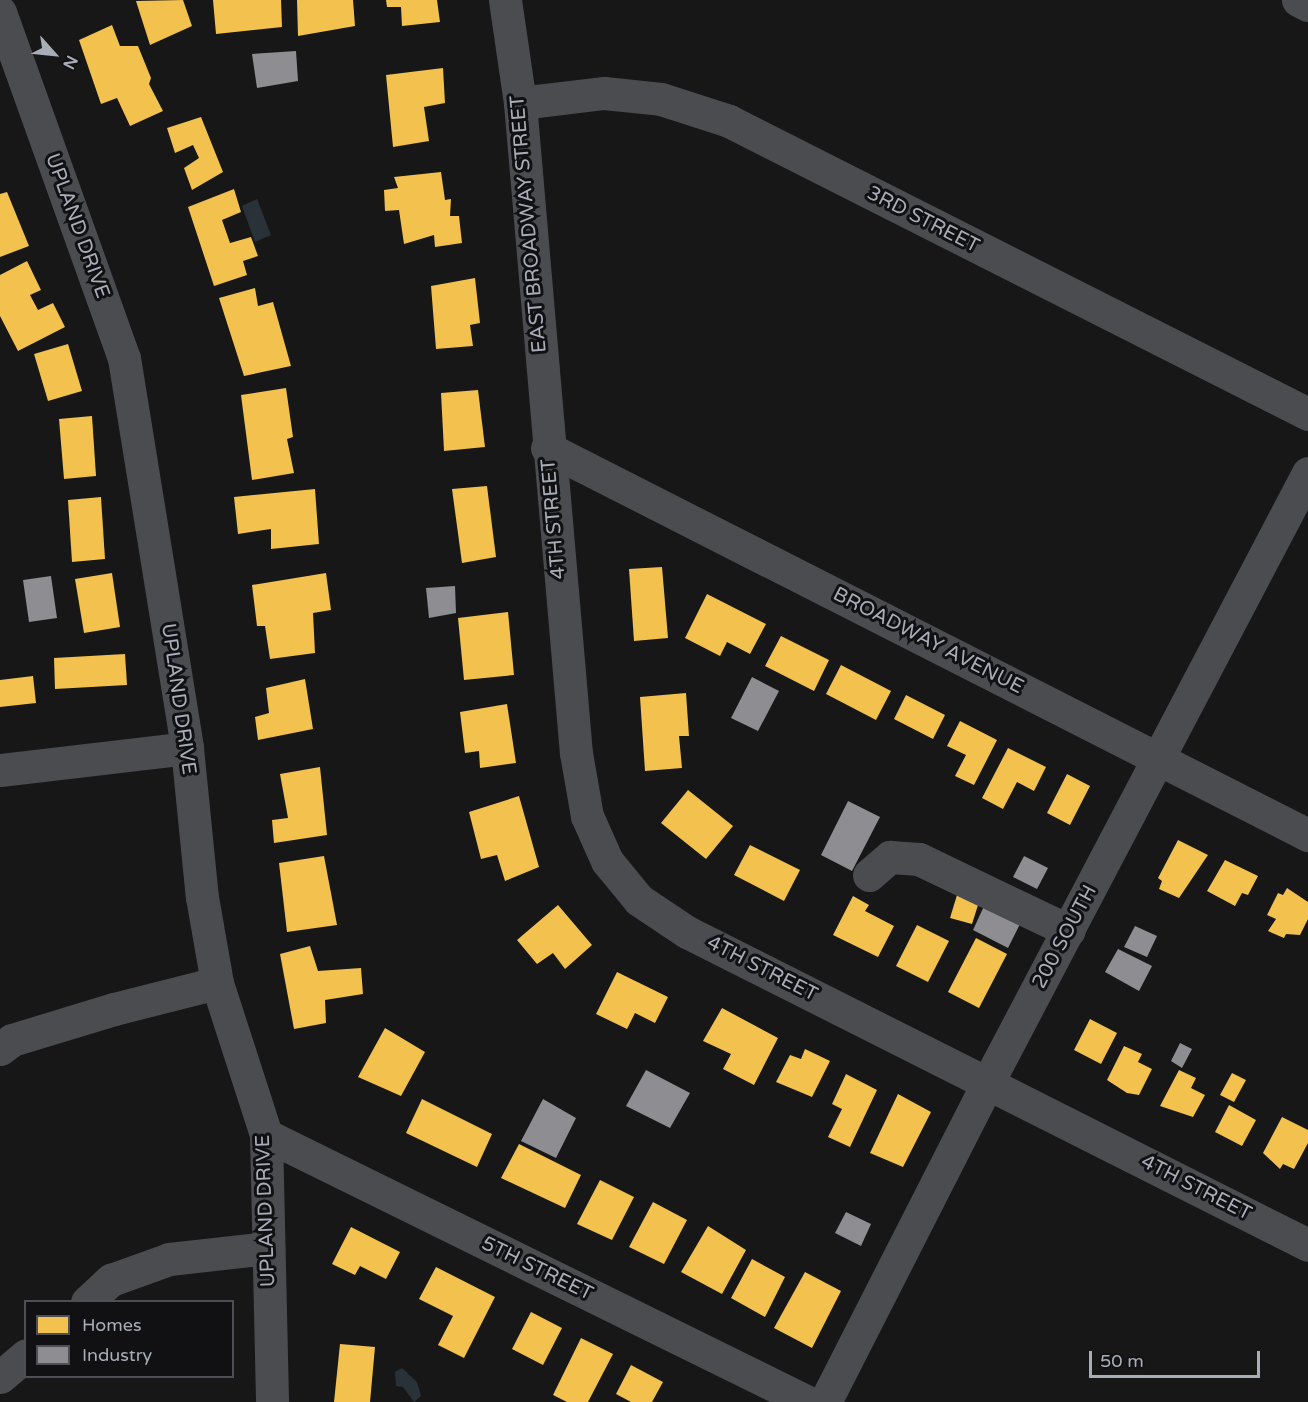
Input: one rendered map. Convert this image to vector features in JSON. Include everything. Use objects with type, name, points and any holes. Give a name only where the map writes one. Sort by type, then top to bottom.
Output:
[{"type":"street","points":[[0,5],[15,0]]},
{"type":"street","name":"EAST BROADWAY STREET","points":[[505,0],[520,103],[547,448]]},
{"type":"street","points":[[1298,0],[1308,5]]},
{"type":"street","name":"UPLAND DRIVE","points":[[0,12],[124,358],[188,748],[202,897],[217,983],[266,1135],[272,1402]]},
{"type":"street","name":"3RD STREET","points":[[520,103],[604,93],[661,99],[729,121],[1308,414]]},
{"type":"street","name":"BROADWAY AVENUE","points":[[547,448],[1308,835]]},
{"type":"street","name":"4TH STREET","points":[[547,448],[576,753],[587,816],[607,861],[639,900],[687,932],[1308,1245]]},
{"type":"street","name":"200 SOUTH","points":[[825,1402],[988,1082],[1160,760],[1308,473]]},
{"type":"street","points":[[0,770],[188,748]]},
{"type":"street","points":[[869,875],[890,857],[919,860],[1069,931]]},
{"type":"street","points":[[0,1049],[12,1040],[114,1009],[217,983]]},
{"type":"street","name":"5TH STREET","points":[[266,1135],[808,1402]]},
{"type":"street","points":[[89,1300],[111,1281],[169,1259],[268,1248]]},
{"type":"street","points":[[0,1377],[24,1357]]},
{"type":"shaded area","points":[[257,199],[271,235],[255,242],[242,206]]},
{"type":"shaded area","points":[[402,1368],[417,1382],[421,1396],[414,1402],[403,1387],[396,1386],[395,1372]]},
{"type":"building: Homes","points":[[183,0],[192,26],[150,45],[136,1]]},
{"type":"building: Homes","points":[[213,0],[281,0],[282,27],[216,34]]},
{"type":"building: Homes","points":[[297,0],[353,0],[355,26],[298,36]]},
{"type":"building: Homes","points":[[386,0],[437,0],[440,22],[402,26],[401,7],[387,7]]},
{"type":"building: Homes","points":[[112,25],[120,46],[138,46],[151,78],[149,84],[163,111],[130,126],[117,98],[101,104],[79,40]]},
{"type":"building: Homes","points":[[443,68],[445,103],[424,107],[429,141],[393,147],[386,75]]},
{"type":"building: Homes","points":[[201,117],[223,172],[192,190],[184,168],[199,158],[193,145],[175,153],[167,128]]},
{"type":"building: Homes","points":[[441,172],[445,200],[451,199],[450,216],[459,216],[462,243],[435,247],[434,235],[404,244],[399,210],[385,211],[384,190],[398,188],[394,177]]},
{"type":"building: Homes","points":[[234,189],[241,212],[222,220],[230,243],[251,237],[258,256],[243,261],[247,275],[214,286],[188,207]]},
{"type":"building: Homes","points":[[7,192],[29,246],[0,257],[0,194]]},
{"type":"building: Homes","points":[[27,261],[41,290],[30,295],[38,310],[53,303],[65,327],[18,351],[0,316],[0,275]]},
{"type":"building: Homes","points":[[475,278],[480,323],[470,325],[473,346],[436,349],[431,286]]},
{"type":"building: Homes","points":[[255,288],[258,306],[273,302],[291,366],[244,376],[219,298]]},
{"type":"building: Homes","points":[[68,344],[82,391],[48,401],[34,354]]},
{"type":"building: Homes","points":[[286,388],[293,437],[287,439],[294,473],[252,480],[241,395]]},
{"type":"building: Homes","points":[[478,390],[485,447],[444,451],[441,393]]},
{"type":"building: Homes","points":[[92,416],[96,476],[64,479],[59,419]]},
{"type":"building: Homes","points":[[487,486],[496,557],[462,563],[452,489]]},
{"type":"building: Homes","points":[[315,489],[319,544],[271,549],[271,529],[238,534],[234,497]]},
{"type":"building: Homes","points":[[101,497],[105,559],[72,562],[68,500]]},
{"type":"building: Homes","points":[[662,567],[668,638],[634,641],[629,569]]},
{"type":"building: Homes","points":[[112,573],[120,627],[84,633],[75,579]]},
{"type":"building: Homes","points":[[326,573],[331,610],[313,613],[315,653],[270,659],[265,626],[257,626],[252,585]]},
{"type":"building: Homes","points":[[707,594],[766,624],[750,654],[727,642],[720,656],[685,638]]},
{"type":"building: Homes","points":[[508,612],[514,675],[464,680],[458,618]]},
{"type":"building: Homes","points":[[781,636],[829,660],[814,691],[765,666]]},
{"type":"building: Homes","points":[[125,654],[127,685],[55,689],[54,658]]},
{"type":"building: Homes","points":[[841,665],[891,691],[876,720],[826,694]]},
{"type":"building: Homes","points":[[33,676],[36,703],[0,707],[0,680]]},
{"type":"building: Homes","points":[[305,679],[313,729],[258,740],[255,717],[269,713],[266,688]]},
{"type":"building: Homes","points":[[686,693],[689,736],[679,736],[682,768],[645,771],[640,697]]},
{"type":"building: Homes","points":[[906,695],[945,715],[933,739],[894,719]]},
{"type":"building: Homes","points":[[507,704],[516,763],[480,768],[479,751],[465,753],[460,712]]},
{"type":"building: Homes","points":[[960,721],[997,740],[974,785],[955,776],[966,755],[947,746]]},
{"type":"building: Homes","points":[[1008,748],[1046,767],[1034,791],[1017,782],[1003,809],[982,798]]},
{"type":"building: Homes","points":[[320,767],[327,835],[274,843],[272,820],[288,818],[280,774]]},
{"type":"building: Homes","points":[[1067,774],[1090,786],[1070,825],[1047,813]]},
{"type":"building: Homes","points":[[688,790],[733,826],[706,859],[661,823]]},
{"type":"building: Homes","points":[[519,796],[539,867],[505,881],[497,855],[481,859],[469,812]]},
{"type":"building: Homes","points":[[1178,840],[1208,855],[1179,898],[1159,889],[1162,881],[1158,878]]},
{"type":"building: Homes","points":[[750,845],[800,870],[784,901],[734,875]]},
{"type":"building: Homes","points":[[324,856],[337,925],[287,932],[279,863]]},
{"type":"building: Homes","points":[[1225,860],[1258,876],[1248,895],[1242,893],[1235,906],[1207,891]]},
{"type":"building: Homes","points":[[1287,888],[1308,902],[1308,919],[1300,935],[1286,934],[1284,938],[1268,931],[1276,919],[1267,915],[1278,893],[1283,895]]},
{"type":"building: Homes","points":[[957,895],[979,902],[972,924],[950,918]]},
{"type":"building: Homes","points":[[853,896],[869,905],[865,911],[894,926],[878,957],[833,935]]},
{"type":"building: Homes","points":[[558,905],[592,945],[565,969],[553,953],[537,964],[517,940]]},
{"type":"building: Homes","points":[[917,925],[949,941],[928,982],[896,966]]},
{"type":"building: Homes","points":[[976,938],[1007,954],[979,1008],[948,992]]},
{"type":"building: Homes","points":[[310,946],[318,971],[361,968],[363,994],[325,1000],[326,1023],[294,1029],[280,954]]},
{"type":"building: Homes","points":[[617,972],[668,997],[655,1023],[635,1013],[627,1029],[596,1014]]},
{"type":"building: Homes","points":[[722,1008],[778,1038],[754,1085],[723,1069],[731,1054],[703,1041]]},
{"type":"building: Homes","points":[[1090,1019],[1117,1033],[1101,1064],[1074,1050]]},
{"type":"building: Homes","points":[[385,1028],[425,1052],[401,1096],[358,1077]]},
{"type":"building: Homes","points":[[1124,1046],[1142,1054],[1138,1062],[1152,1069],[1139,1095],[1127,1093],[1107,1080]]},
{"type":"building: Homes","points":[[805,1049],[830,1061],[812,1097],[776,1082],[790,1055],[801,1059]]},
{"type":"building: Homes","points":[[1179,1070],[1196,1078],[1191,1088],[1205,1095],[1193,1117],[1160,1106]]},
{"type":"building: Homes","points":[[1232,1073],[1246,1080],[1234,1102],[1220,1095]]},
{"type":"building: Homes","points":[[846,1074],[877,1090],[850,1147],[828,1137],[842,1109],[832,1104]]},
{"type":"building: Homes","points":[[898,1094],[931,1112],[903,1167],[870,1153]]},
{"type":"building: Homes","points":[[422,1099],[492,1134],[477,1167],[406,1133]]},
{"type":"building: Homes","points":[[1229,1105],[1256,1120],[1242,1146],[1215,1132]]},
{"type":"building: Homes","points":[[1282,1117],[1308,1130],[1308,1143],[1294,1169],[1283,1164],[1280,1169],[1263,1153]]},
{"type":"building: Homes","points":[[519,1144],[581,1175],[565,1208],[501,1178]]},
{"type":"building: Homes","points":[[600,1180],[634,1197],[612,1240],[577,1224]]},
{"type":"building: Homes","points":[[653,1202],[687,1220],[664,1264],[629,1247]]},
{"type":"building: Homes","points":[[708,1226],[746,1250],[722,1294],[681,1272]]},
{"type":"building: Homes","points":[[351,1227],[400,1252],[386,1279],[360,1266],[355,1275],[332,1264]]},
{"type":"building: Homes","points":[[752,1259],[785,1277],[765,1317],[731,1298]]},
{"type":"building: Homes","points":[[436,1267],[495,1297],[464,1358],[438,1345],[453,1316],[419,1299]]},
{"type":"building: Homes","points":[[805,1272],[841,1291],[812,1348],[774,1328]]},
{"type":"building: Homes","points":[[531,1312],[562,1328],[543,1365],[512,1349]]},
{"type":"building: Homes","points":[[581,1338],[613,1354],[588,1402],[567,1402],[553,1395]]},
{"type":"building: Homes","points":[[340,1344],[375,1347],[370,1402],[334,1402]]},
{"type":"building: Homes","points":[[631,1365],[663,1382],[652,1402],[631,1402],[616,1394]]},
{"type":"building: Industry","points":[[296,51],[298,81],[257,88],[252,54]]},
{"type":"building: Industry","points":[[51,576],[57,618],[29,622],[23,580]]},
{"type":"building: Industry","points":[[455,586],[456,613],[429,618],[426,588]]},
{"type":"building: Industry","points":[[752,677],[779,691],[758,731],[731,718]]},
{"type":"building: Industry","points":[[848,801],[880,817],[852,871],[821,855]]},
{"type":"building: Industry","points":[[1024,856],[1048,868],[1037,889],[1013,877]]},
{"type":"building: Industry","points":[[985,904],[1021,922],[1008,948],[973,930]]},
{"type":"building: Industry","points":[[1135,926],[1157,936],[1147,957],[1124,947]]},
{"type":"building: Industry","points":[[1118,949],[1152,966],[1139,991],[1105,972]]},
{"type":"building: Industry","points":[[1180,1043],[1192,1049],[1182,1068],[1171,1061]]},
{"type":"building: Industry","points":[[646,1070],[690,1093],[670,1128],[626,1106]]},
{"type":"building: Industry","points":[[543,1099],[576,1118],[556,1158],[521,1141]]},
{"type":"building: Industry","points":[[846,1212],[871,1224],[861,1246],[835,1233]]}]
